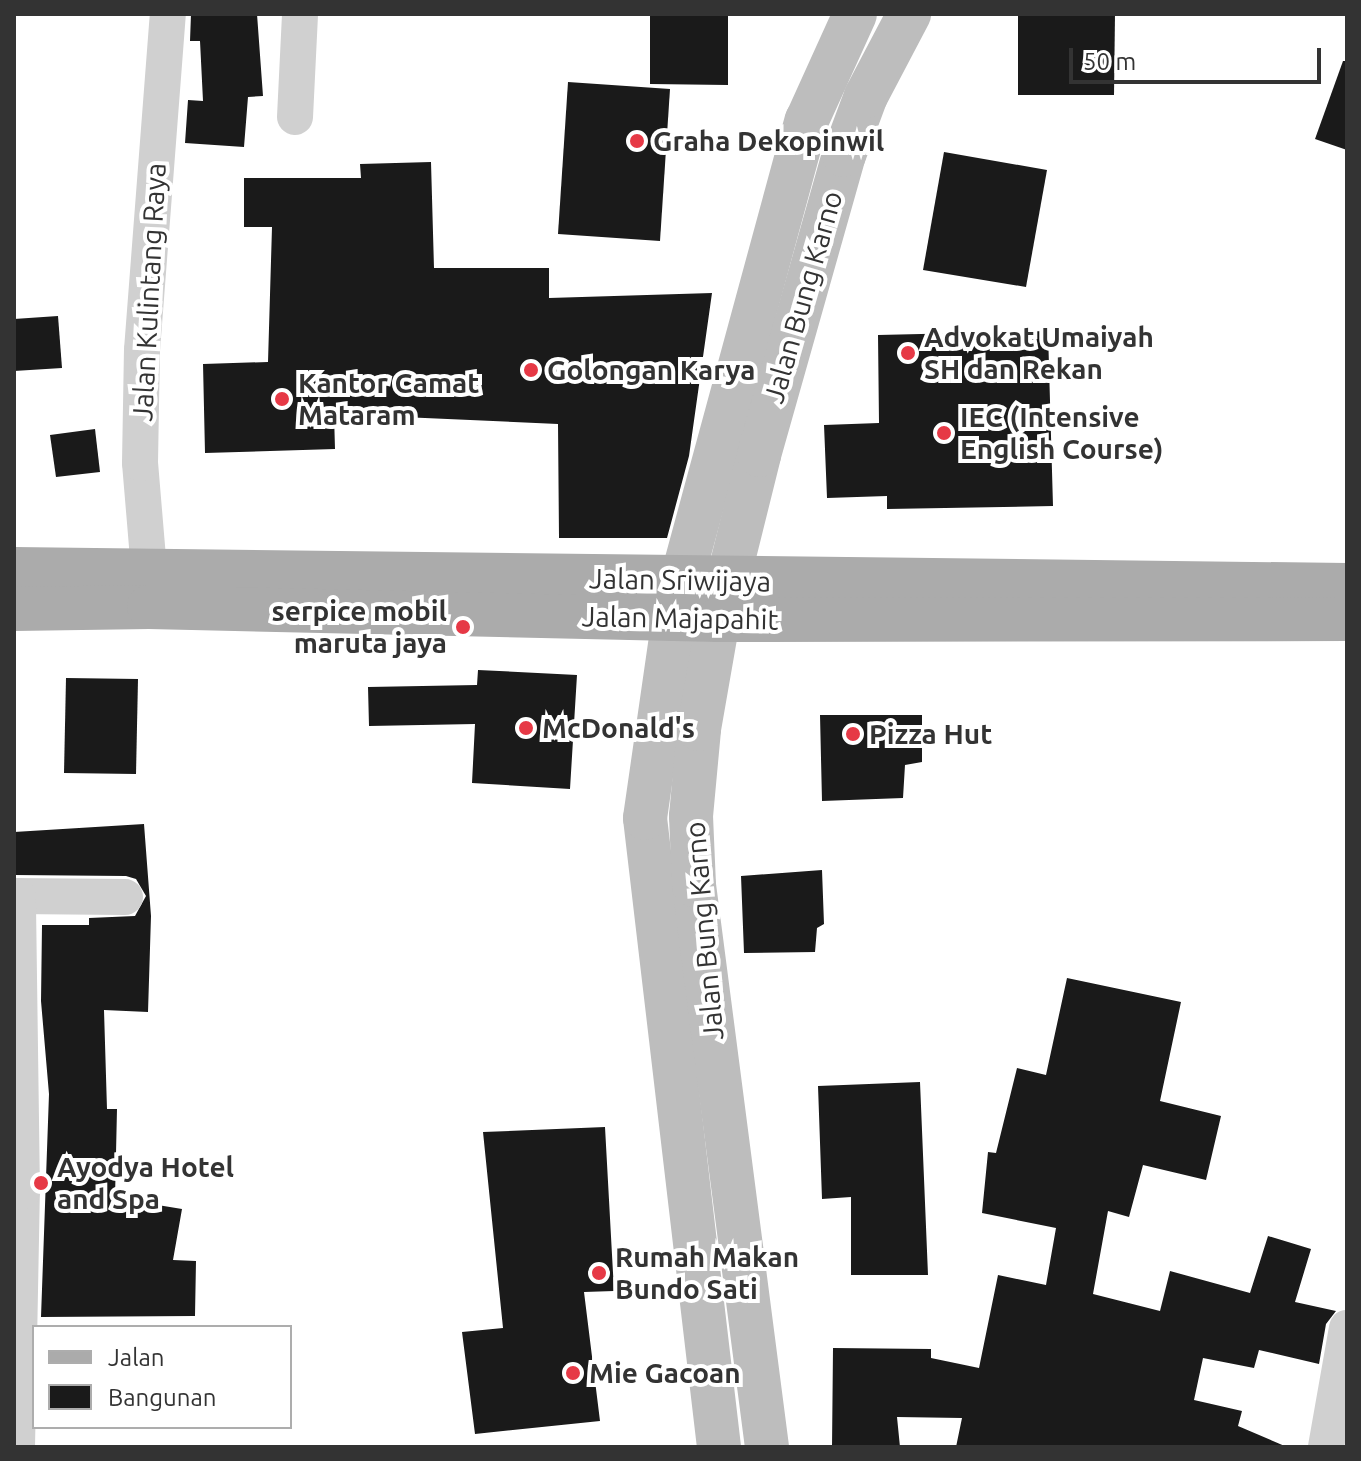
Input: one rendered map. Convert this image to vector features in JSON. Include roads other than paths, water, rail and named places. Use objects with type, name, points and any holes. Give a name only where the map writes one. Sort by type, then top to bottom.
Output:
[{"type":"main road","points":[[719,1447],[703,1337],[645,818],[677,599],[807,120],[852,18],[900,29]]},
{"type":"main road","name":"Jalan Bung Karno","points":[[767,1447],[694,885],[691,816],[699,729],[723,600],[844,155],[900,29]]},
{"type":"main road","name":"Jalan Sriwijaya","points":[[14,569],[149,570],[723,600],[1347,585]]},
{"type":"main road","name":"Jalan Majapahit","points":[[14,609],[677,599]]},
{"type":"main road","name":"Jalan Majapahit","points":[[723,600],[1347,619]]},
{"type":"main road","points":[[703,1337],[750,1333]]},
{"type":"street","name":"Jalan Kulintang Raya","points":[[149,570],[140,463],[142,350],[168,14]]},
{"type":"street","points":[[295,117],[300,14]]},
{"type":"street","points":[[17,1447],[15,1334],[22,1192],[16,896],[125,897]]},
{"type":"street","points":[[1326,1447],[1347,1328]]},
{"type":"place","name":"Graha Dekopinwil","points":[[637,141]]},
{"type":"place","name":"Advokat Umaiyah SH dan Rekan","points":[[908,353]]},
{"type":"place","name":"Golongan Karya","points":[[531,370]]},
{"type":"place","name":"Kantor Camat Mataram","points":[[282,399]]},
{"type":"place","name":"IEC (Intensive English Course)","points":[[944,433]]},
{"type":"place","name":"serpice mobil maruta jaya","points":[[463,627]]},
{"type":"place","name":"McDonald's","points":[[526,728]]},
{"type":"place","name":"Pizza Hut","points":[[853,734]]},
{"type":"place","name":"Ayodya Hotel and Spa","points":[[41,1183]]},
{"type":"place","name":"Rumah Makan Bundo Sati","points":[[599,1273]]},
{"type":"place","name":"Mie Gacoan","points":[[573,1373]]}]
